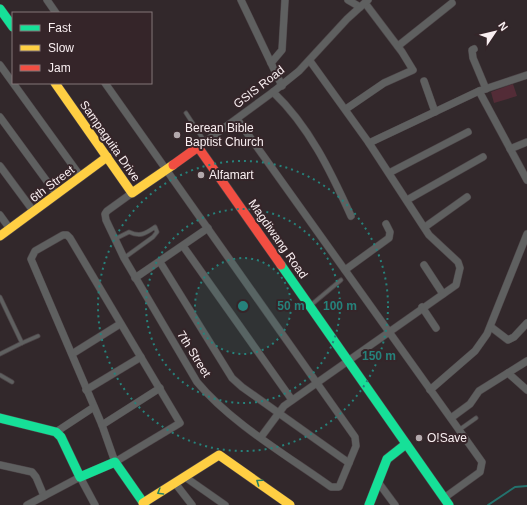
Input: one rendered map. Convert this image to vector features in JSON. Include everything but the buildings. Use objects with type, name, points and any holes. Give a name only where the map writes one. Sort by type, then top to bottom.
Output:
[{"type":"main road","points":[[0,10],[12,26]]},
{"type":"main road","name":"Sampaguita Drive","points":[[56,84],[132,192]]},
{"type":"main road","name":"GSIS Road","points":[[132,192],[201,145]]},
{"type":"main road","name":"Magdiwang Road","points":[[201,145],[310,306],[447,502]]},
{"type":"main road","name":"6th Street","points":[[0,236],[107,157]]},
{"type":"main road","points":[[0,418],[56,432],[61,437],[80,477],[115,462],[144,504],[219,455],[290,505]]},
{"type":"main road","points":[[369,505],[387,459],[406,444]]},
{"type":"street","points":[[47,0],[55,12]]},
{"type":"street","points":[[241,0],[282,86]]},
{"type":"street","points":[[271,63],[282,50],[285,0]]},
{"type":"street","points":[[346,109],[384,83],[413,72],[413,68],[398,46],[364,4],[348,0]]},
{"type":"street","points":[[398,46],[452,3]]},
{"type":"street","name":"GSIS Road","points":[[201,145],[282,86],[310,61],[335,31],[364,4]]},
{"type":"street","points":[[474,49],[472,50],[473,58],[483,90],[510,149],[527,180]]},
{"type":"street","points":[[260,437],[278,413],[292,400],[456,285],[460,265],[432,239],[346,109],[310,61]]},
{"type":"street","points":[[0,65],[12,82]]},
{"type":"street","points":[[369,143],[483,90],[527,75]]},
{"type":"street","points":[[424,81],[435,112]]},
{"type":"street","points":[[14,84],[81,177]]},
{"type":"street","points":[[107,84],[317,383],[356,441],[356,446],[349,463],[278,413],[232,378],[160,262]]},
{"type":"street","points":[[273,92],[298,119],[319,152],[351,216]]},
{"type":"street","points":[[0,117],[57,195]]},
{"type":"street","points":[[237,119],[482,462],[480,472],[447,502]]},
{"type":"street","points":[[389,173],[468,132]]},
{"type":"street","points":[[510,149],[527,142]]},
{"type":"street","points":[[407,200],[483,156]]},
{"type":"street","points":[[0,166],[34,212]]},
{"type":"street","name":"7th Street","points":[[132,192],[105,214],[106,220],[135,278],[197,382],[211,399],[260,437],[331,487],[336,488],[340,485],[349,463]]},
{"type":"street","points":[[425,227],[467,197]]},
{"type":"street","points":[[0,215],[10,229]]},
{"type":"street","points":[[345,270],[389,238],[390,232],[386,224]]},
{"type":"street","points":[[135,278],[208,228]]},
{"type":"street","points":[[430,390],[475,351],[491,327],[527,234]]},
{"type":"street","points":[[63,235],[67,235],[70,238],[180,423],[115,462],[102,425],[72,354],[31,259],[35,252],[63,235]]},
{"type":"street","points":[[183,246],[292,400]]},
{"type":"street","points":[[424,265],[443,294]]},
{"type":"street","points":[[422,308],[436,328]]},
{"type":"street","points":[[491,327],[508,340],[514,337],[527,323]]},
{"type":"street","points":[[72,354],[120,324]]},
{"type":"street","points":[[86,390],[141,357]]},
{"type":"street","points":[[451,418],[470,404],[478,391],[501,376],[526,365]]},
{"type":"street","points":[[508,373],[527,390]]},
{"type":"street","points":[[102,425],[160,388]]},
{"type":"street","points":[[56,432],[94,407]]},
{"type":"street","points":[[0,465],[32,472],[36,477],[44,496]]},
{"type":"street","points":[[27,505],[80,477],[95,505]]},
{"type":"street","points":[[185,477],[225,505]]},
{"type":"street","points":[[378,482],[395,505]]},
{"type":"street","points":[[175,483],[192,505]]},
{"type":"lane","points":[[186,113],[201,145]]},
{"type":"lane","points":[[115,239],[129,232],[136,235],[143,235],[155,227],[156,232],[153,236],[124,258]]},
{"type":"lane","points":[[310,306],[341,280]]},
{"type":"lane","points":[[0,297],[22,343]]},
{"type":"lane","points":[[0,354],[38,336]]},
{"type":"lane","points":[[0,375],[12,382]]},
{"type":"lane","points":[[459,430],[476,418]]},
{"type":"shaded area","points":[[513,84],[517,96],[494,103],[491,92]]},
{"type":"waterway","points":[[488,505],[515,487],[527,486]]},
{"type":"traffic: fast","points":[[0,9],[12,26]]},
{"type":"traffic: fast","points":[[281,265],[449,505]]},
{"type":"traffic: fast","points":[[0,418],[56,432],[61,437],[80,477],[115,462],[145,505]]},
{"type":"traffic: fast","points":[[369,505],[387,459],[406,444]]},
{"type":"traffic: slow","points":[[56,84],[132,193],[173,165]]},
{"type":"traffic: slow","points":[[0,236],[107,157]]},
{"type":"traffic: slow","points":[[143,503],[219,455],[290,505]]},
{"type":"traffic: jam","points":[[173,165],[198,147],[281,265]]},
{"type":"place","name":"Berean Bible Baptist Church","points":[[177,135]]},
{"type":"place","name":"Alfamart","points":[[201,175]]},
{"type":"place","name":"O!Save","points":[[419,438]]}]
